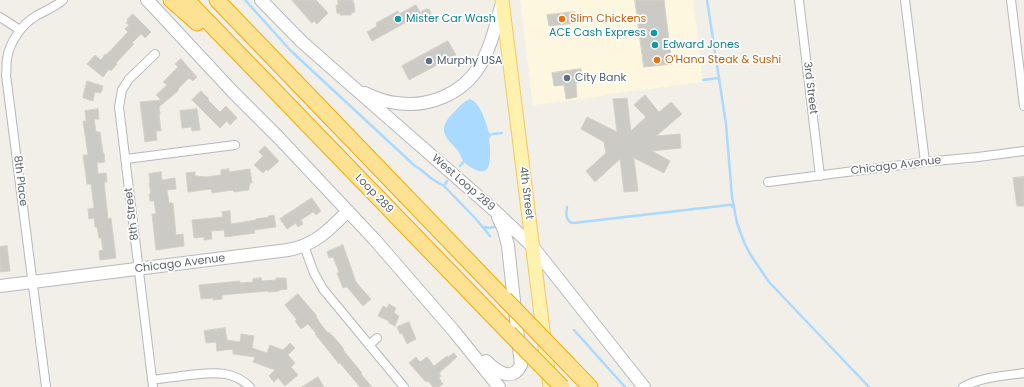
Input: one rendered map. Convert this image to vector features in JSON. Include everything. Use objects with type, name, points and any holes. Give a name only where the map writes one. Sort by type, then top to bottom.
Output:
[{"type":"highway","points":[[171,0],[264,80]]},
{"type":"highway","name":"Loop 289","points":[[187,0],[562,387]]},
{"type":"highway","name":"Loop 289","points":[[217,0],[590,387]]},
{"type":"highway","points":[[231,0],[252,29],[310,96]]},
{"type":"main road","points":[[147,0],[380,246],[453,330],[499,387]]},
{"type":"main road","name":"West Loop 289","points":[[261,0],[301,41],[495,211],[533,247],[644,387]]},
{"type":"main road","points":[[352,87],[380,100],[397,103],[424,103],[445,97],[466,83],[478,68],[490,44],[502,2]]},
{"type":"main road","name":"4th Street","points":[[502,2],[550,387]]},
{"type":"main road","name":"Chicago Avenue","points":[[0,286],[288,250],[304,246],[325,233],[348,211]]},
{"type":"main road","points":[[453,330],[494,370],[506,374],[518,370],[521,364],[508,246],[504,230],[495,211]]},
{"type":"street","name":"8th Place","points":[[46,387],[6,75],[7,59],[12,43],[20,30],[27,22],[57,6],[63,0]]},
{"type":"street","name":"3rd Street","points":[[799,0],[820,176]]},
{"type":"street","points":[[905,0],[925,162]]},
{"type":"street","points":[[1010,0],[1024,106]]},
{"type":"street","points":[[0,17],[20,30]]},
{"type":"street","name":"8th Street","points":[[152,384],[119,107],[122,90],[129,79],[155,54]]},
{"type":"street","points":[[126,159],[235,145]]},
{"type":"street","name":"Chicago Avenue","points":[[768,182],[1024,151]]},
{"type":"street","points":[[304,246],[314,273],[323,289],[404,387]]},
{"type":"street","points":[[369,345],[377,338]]},
{"type":"street","points":[[152,384],[216,372],[229,374],[238,378],[250,387]]},
{"type":"street","points":[[963,387],[985,379],[1024,373]]},
{"type":"shaded area","points":[[520,0],[693,0],[703,82],[533,105]]},
{"type":"water","points":[[470,99],[474,101],[480,109],[489,133],[493,134],[489,139],[489,164],[488,168],[484,171],[476,170],[465,163],[444,132],[448,118],[462,104]]},
{"type":"building","points":[[292,0],[316,0],[328,13],[317,24],[314,21],[312,23]]},
{"type":"building","points":[[338,0],[353,0],[355,12],[351,13],[351,15],[340,15],[340,13],[337,13],[336,5],[338,5]]},
{"type":"building","points":[[635,0],[664,0],[672,64],[644,67]]},
{"type":"building","name":"Mister Car Wash","points":[[416,5],[421,14],[372,41],[367,32],[377,26],[376,23],[398,11],[399,14]]},
{"type":"building","points":[[429,9],[433,18],[426,22],[421,12]]},
{"type":"building","name":"Slim Chickens","points":[[575,12],[576,23],[549,26],[547,15]]},
{"type":"building","points":[[133,14],[151,32],[145,38],[141,34],[132,43],[134,44],[116,63],[117,64],[111,71],[109,69],[103,77],[87,64],[95,55],[101,60],[105,54],[106,55],[128,32],[125,29],[129,25],[126,23]]},
{"type":"building","name":"Murphy USA","points":[[448,41],[456,55],[409,80],[402,66]]},
{"type":"building","points":[[181,59],[197,77],[193,81],[189,78],[178,89],[179,90],[159,107],[161,131],[156,131],[157,140],[145,142],[140,102],[161,100],[156,95],[167,85],[163,82],[178,67],[175,64]]},
{"type":"building","name":"City Bank","points":[[581,69],[582,82],[576,83],[577,97],[566,99],[564,85],[554,86],[552,73]]},
{"type":"building","points":[[87,81],[103,86],[101,93],[95,92],[93,101],[83,98]]},
{"type":"building","points":[[201,91],[220,112],[226,106],[237,118],[230,125],[227,121],[220,128],[192,100]]},
{"type":"building","points":[[645,95],[659,112],[671,102],[682,114],[656,136],[680,134],[681,148],[652,151],[670,161],[664,173],[634,158],[638,191],[624,192],[620,159],[595,182],[586,171],[606,153],[604,142],[581,129],[587,117],[617,132],[613,99],[627,98],[631,131],[646,117],[634,105]]},
{"type":"building","points":[[98,109],[99,119],[94,119],[96,132],[100,132],[105,162],[97,163],[98,174],[106,173],[107,182],[104,182],[108,219],[111,218],[116,258],[100,260],[99,251],[103,250],[101,238],[99,238],[97,227],[95,227],[94,218],[89,219],[88,209],[94,208],[91,184],[87,184],[83,155],[88,155],[83,121],[86,121],[85,111]]},
{"type":"building","points":[[197,109],[200,130],[192,131],[191,127],[182,128],[180,111]]},
{"type":"building","points":[[265,146],[279,161],[268,171],[267,169],[263,173],[254,165],[263,156],[259,152]]},
{"type":"building","points":[[229,169],[229,172],[250,169],[252,183],[250,183],[249,190],[234,192],[233,190],[212,193],[211,189],[188,192],[186,173],[195,172],[195,176],[206,177],[221,175],[221,170]]},
{"type":"building","points":[[161,172],[162,180],[175,178],[176,189],[167,190],[169,203],[173,203],[176,235],[183,234],[184,246],[156,250],[152,214],[156,214],[154,201],[150,201],[149,194],[151,194],[149,174]]},
{"type":"building","points":[[1024,177],[1024,206],[1017,206],[1013,178]]},
{"type":"building","points":[[312,198],[321,211],[316,215],[313,212],[301,220],[303,224],[298,227],[296,223],[287,229],[280,219]]},
{"type":"building","points":[[230,211],[231,224],[256,220],[274,215],[276,227],[254,230],[255,233],[225,237],[224,230],[211,231],[212,239],[204,240],[204,237],[194,238],[192,220],[223,217],[222,212]]},
{"type":"building","points":[[343,245],[356,282],[371,299],[363,306],[347,287],[343,288],[333,257],[329,258],[327,252]]},
{"type":"building","points":[[7,246],[10,271],[0,272],[0,247]]},
{"type":"building","points":[[261,278],[262,281],[276,280],[276,278],[286,278],[287,289],[279,291],[222,295],[222,299],[201,299],[199,285],[240,281],[240,283],[253,282],[253,279]]},
{"type":"building","points":[[298,294],[317,316],[316,317],[328,333],[329,332],[332,335],[344,349],[343,350],[372,387],[360,387],[340,363],[339,364],[308,324],[301,329],[295,321],[297,320],[285,305]]},
{"type":"building","points":[[389,304],[396,308],[394,313],[399,316],[395,326],[389,323],[389,321],[378,316],[383,306],[387,308]]},
{"type":"building","points":[[409,322],[416,339],[407,344],[402,333],[400,334],[397,327]]},
{"type":"building","points":[[225,328],[227,340],[240,342],[241,334],[254,336],[252,348],[267,353],[270,345],[283,350],[290,343],[295,348],[288,355],[295,363],[291,367],[298,375],[285,386],[278,378],[274,382],[269,376],[275,370],[253,362],[255,357],[233,354],[233,349],[217,351],[216,342],[206,343],[204,331]]},
{"type":"building","points":[[454,353],[457,357],[439,373],[441,376],[439,378],[443,384],[439,387],[433,387],[428,381],[426,382],[409,363],[416,357],[420,362],[427,357],[434,366],[447,356],[448,357]]},
{"type":"building","points":[[318,377],[324,387],[302,387]]},
{"type":"waterway","points":[[245,0],[291,51],[415,166],[444,186],[447,181]]},
{"type":"waterway","points":[[707,0],[726,124],[732,197],[737,223],[744,242],[750,254],[769,282],[869,387]]},
{"type":"waterway","points":[[703,80],[718,78]]},
{"type":"waterway","points":[[493,134],[502,133]]},
{"type":"waterway","points":[[460,166],[464,161]]},
{"type":"waterway","points":[[444,186],[476,219],[490,236]]},
{"type":"waterway","points":[[567,207],[567,219],[573,223],[729,205],[733,207]]},
{"type":"waterway","points":[[483,227],[490,228],[496,226]]},
{"type":"waterway","points":[[574,330],[625,387]]},
{"type":"place","name":"Mister Car Wash","points":[[398,19]]},
{"type":"place","name":"Slim Chickens","points":[[562,19]]},
{"type":"place","name":"ACE Cash Express","points":[[654,33]]},
{"type":"place","name":"Edward Jones","points":[[655,45]]},
{"type":"place","name":"O'Hana Steak & Sushi","points":[[657,60]]},
{"type":"place","name":"Murphy USA","points":[[429,61]]},
{"type":"place","name":"City Bank","points":[[567,78]]}]
